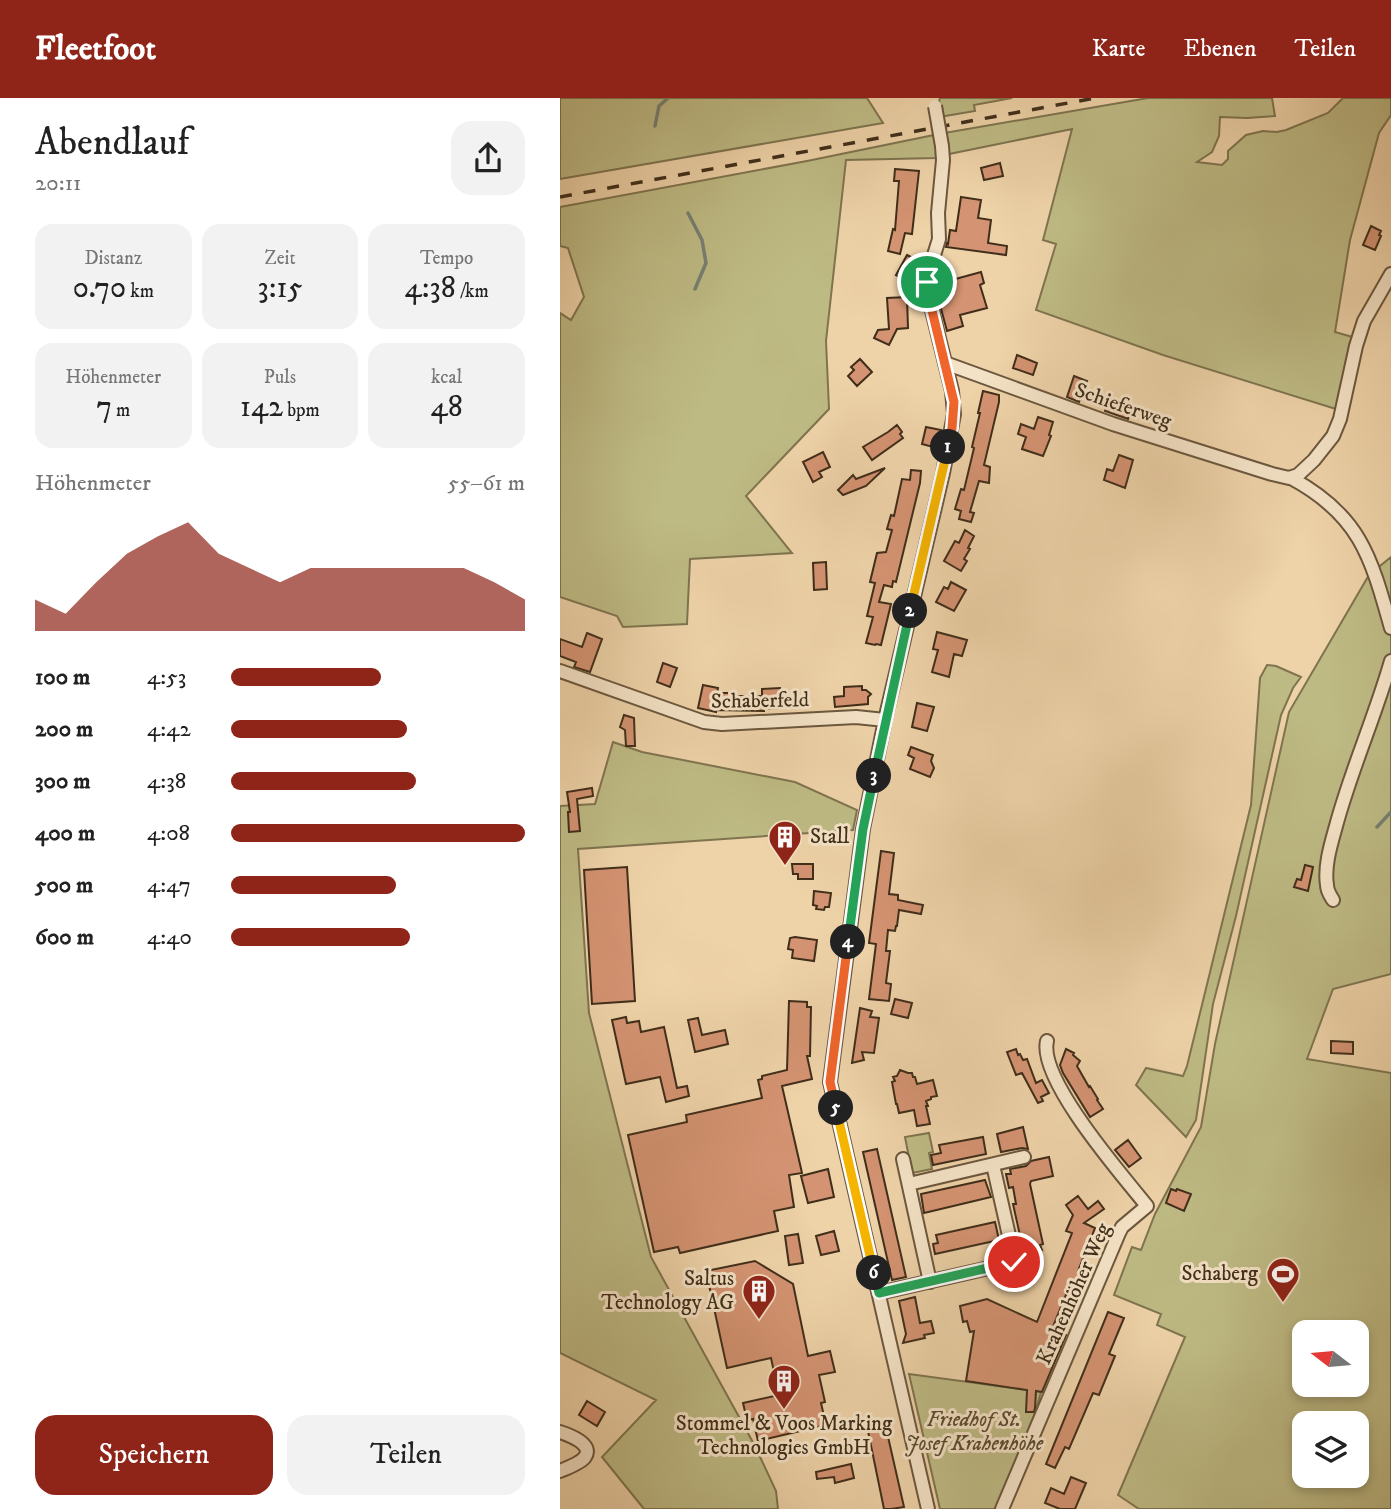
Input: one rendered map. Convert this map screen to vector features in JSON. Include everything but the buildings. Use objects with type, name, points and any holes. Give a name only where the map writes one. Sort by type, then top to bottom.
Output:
[{"type":"street","points":[[928,1509],[830,1082],[863,829],[885,720],[952,428],[954,402],[927,290],[930,268],[939,239],[938,213],[943,160],[935,102]]},
{"type":"street","points":[[1291,478],[1298,475],[1326,447],[1338,427],[1364,321],[1391,274]]},
{"type":"street","name":"Schieferweg","points":[[945,363],[1125,428],[1291,478],[1311,489],[1331,503],[1359,539],[1371,562],[1391,628]]},
{"type":"street","points":[[1333,900],[1326,877],[1333,836],[1349,780],[1391,661]]},
{"type":"street","name":"Schaberfeld","points":[[560,671],[704,722],[722,724],[856,717],[885,720]]},
{"type":"street","name":"Krahenhöher Weg","points":[[1002,1509],[1119,1233],[1122,1227],[1147,1206],[1090,1134],[1061,1089],[1047,1058],[1046,1041]]},
{"type":"street","points":[[909,1184],[1024,1157]]},
{"type":"street","points":[[903,1159],[930,1282]]},
{"type":"street","points":[[879,1293],[1014,1262],[993,1164]]},
{"type":"street","points":[[560,1432],[582,1443],[586,1454],[584,1458],[560,1471]]},
{"type":"green space","points":[[560,98],[867,98],[883,123],[560,179]]},
{"type":"green space","points":[[940,98],[1012,98],[974,105],[975,111],[939,117]]},
{"type":"green space","points":[[1148,98],[1272,98],[1275,116],[1220,117],[1219,136],[1212,152],[1197,162],[1222,165],[1228,159],[1228,151],[1246,135],[1286,130],[1328,113],[1343,98],[1391,98],[1391,115],[1379,133],[1350,240],[1335,332],[1356,338],[1339,410],[1163,355],[1036,310],[1056,244],[1043,240],[1072,129],[949,154],[944,141],[944,133]]},
{"type":"green space","points":[[934,135],[937,158],[846,160],[826,341],[829,409],[746,496],[792,553],[690,559],[687,624],[623,627],[617,616],[560,597],[560,313],[571,320],[584,297],[568,248],[560,246],[560,207]]},
{"type":"green space","points":[[1391,557],[1391,974],[1333,989],[1307,1059],[1391,1073],[1391,1509],[1139,1509],[1118,1495],[1185,1337],[1157,1325],[1161,1314],[1114,1295],[1132,1247],[1141,1250],[1155,1214],[1201,1127],[1215,1044],[1289,712],[1369,575]]},
{"type":"green space","points":[[1267,665],[1301,677],[1281,715],[1236,916],[1213,1004],[1196,1120],[1186,1137],[1136,1085],[1146,1068],[1183,1076],[1187,1066],[1251,805],[1260,678]]},
{"type":"green space","points":[[613,742],[642,752],[795,782],[857,810],[853,830],[578,849],[589,1013],[651,1257],[755,1446],[776,1491],[778,1509],[644,1509],[602,1457],[656,1400],[560,1353],[560,806],[595,804]]},
{"type":"green space","points":[[929,1133],[933,1152],[929,1153],[932,1169],[912,1173],[905,1137]]},
{"type":"green space","name":"Friedhof St. Josef Krahenhöhe","points":[[909,1374],[1041,1392],[996,1509],[940,1509]]},
{"type":"waterway","points":[[655,126],[659,106],[668,98]]},
{"type":"waterway","points":[[688,213],[702,240],[706,263],[695,289]]},
{"type":"waterway","points":[[1377,827],[1391,812]]},
{"type":"railway","points":[[560,197],[1095,98]]},
{"type":"place","name":"Stall","points":[[785,867]]},
{"type":"place","name":"Schaberg","points":[[1283,1304]]},
{"type":"place","name":"Saltus Technology AG","points":[[759,1321]]},
{"type":"place","name":"Stommel & Voos Marking Technologies GmbH","points":[[784,1411]]},
{"type":"route","points":[[927,282],[954,402],[954,414],[863,829],[830,1082],[879,1293],[1014,1262]]}]
